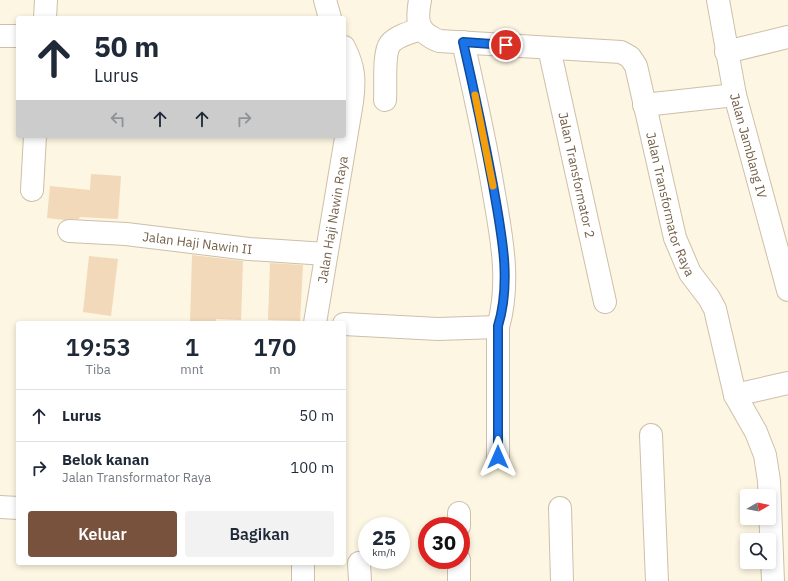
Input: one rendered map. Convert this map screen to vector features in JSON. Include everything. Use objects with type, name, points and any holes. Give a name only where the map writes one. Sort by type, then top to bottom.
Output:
[{"type":"street","points":[[45,16],[46,0]]},
{"type":"street","points":[[326,0],[330,16]]},
{"type":"street","points":[[385,100],[387,51],[391,43],[406,34],[421,29],[418,18],[420,0]]},
{"type":"street","name":"Jalan Jamblang IV","points":[[718,0],[726,52],[735,95],[788,290]]},
{"type":"street","name":"Jalan Transformator Raya","points":[[421,29],[428,36],[439,41],[621,52],[630,57],[636,66],[675,238],[690,272],[715,309],[736,395],[756,432],[765,455],[769,481],[773,581]]},
{"type":"street","points":[[0,36],[16,36]]},
{"type":"street","points":[[726,52],[788,37]]},
{"type":"street","points":[[463,42],[484,136],[502,238],[505,275],[500,322],[498,457]]},
{"type":"street","name":"Jalan Transformator 2","points":[[549,48],[605,302]]},
{"type":"street","name":"Jalan Haji Nawin Raya","points":[[346,51],[351,62],[354,80],[346,130]]},
{"type":"street","points":[[644,105],[735,95]]},
{"type":"street","points":[[32,190],[35,138]]},
{"type":"street","name":"Jalan Haji Nawin Raya","points":[[315,321],[345,138]]},
{"type":"street","name":"Jalan Haji Nawin II","points":[[69,231],[119,233],[249,249],[326,254]]},
{"type":"street","points":[[346,324],[438,329],[500,322]]},
{"type":"street","points":[[736,395],[788,383]]},
{"type":"street","points":[[651,435],[657,581]]},
{"type":"street","points":[[0,507],[16,508]]},
{"type":"street","points":[[560,508],[562,581]]},
{"type":"street","points":[[303,565],[303,581]]},
{"type":"street","points":[[459,569],[459,581]]},
{"type":"building","points":[[91,174],[121,176],[118,219],[80,217],[79,219],[64,220],[47,218],[50,186],[90,190]]},
{"type":"building","points":[[192,255],[243,261],[241,320],[216,319],[216,321],[190,321]]},
{"type":"building","points":[[89,256],[118,259],[111,316],[83,312]]},
{"type":"building","points":[[270,263],[303,265],[300,321],[268,320]]},
{"type":"slow traffic","points":[[475,95],[493,186]]},
{"type":"route","points":[[498,457],[498,326],[501,317],[505,275],[502,238],[484,136],[463,42],[506,45]]}]
